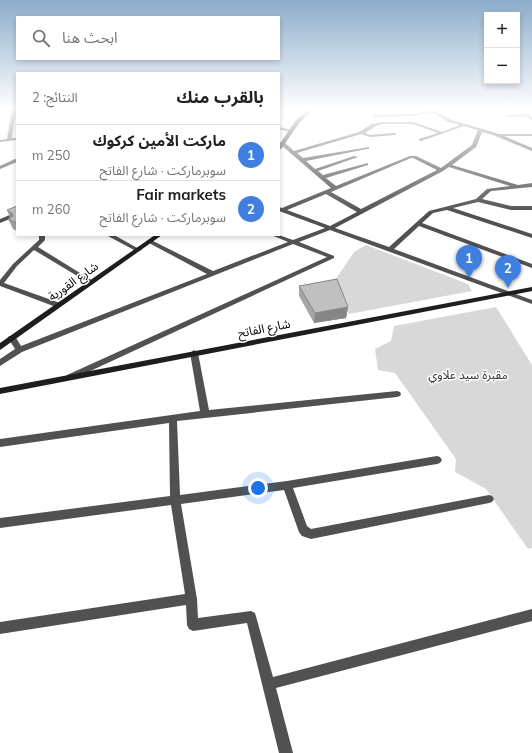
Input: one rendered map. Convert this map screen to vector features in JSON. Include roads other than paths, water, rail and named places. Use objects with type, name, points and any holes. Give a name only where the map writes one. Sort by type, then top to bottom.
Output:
[{"type":"street","points":[[293,152],[325,143]]},
{"type":"street","points":[[0,363],[19,350],[330,228],[441,170],[474,146],[475,143]]},
{"type":"street","points":[[516,143],[532,150]]},
{"type":"street","points":[[281,146],[293,152],[335,188]]},
{"type":"street","points":[[301,160],[367,148]]},
{"type":"street","points":[[281,209],[327,192],[410,157],[414,157],[441,170]]},
{"type":"street","points":[[314,171],[356,158]]},
{"type":"street","points":[[0,168],[16,160]]},
{"type":"street","points":[[322,177],[366,164]]},
{"type":"street","points":[[448,165],[519,186]]},
{"type":"street","points":[[478,200],[489,190],[532,185]]},
{"type":"street","points":[[327,192],[362,212]]},
{"type":"street","points":[[390,250],[431,212],[478,200],[512,208],[532,208]]},
{"type":"street","points":[[448,207],[532,236]]},
{"type":"street","points":[[281,209],[532,302]]},
{"type":"street","points":[[0,220],[16,214]]},
{"type":"street","points":[[419,224],[532,266]]},
{"type":"street","points":[[42,236],[42,240],[15,266],[0,284],[58,305]]},
{"type":"street","points":[[111,236],[138,250]]},
{"type":"street","name":"شارع القورية","points":[[0,346],[158,236]]},
{"type":"street","points":[[70,377],[332,257],[276,236]]},
{"type":"street","points":[[151,242],[213,274]]},
{"type":"street","points":[[33,248],[91,282]]},
{"type":"street","name":"شارع الفاتح","points":[[0,391],[532,289]]},
{"type":"street","points":[[12,338],[19,350]]},
{"type":"street","points":[[194,354],[205,414]]},
{"type":"street","points":[[0,443],[205,414],[397,394]]},
{"type":"street","points":[[173,419],[175,499],[191,599],[193,625],[251,617],[286,753]]},
{"type":"street","points":[[0,523],[287,485],[437,460]]},
{"type":"street","points":[[287,485],[303,529],[306,533],[310,534],[489,498]]},
{"type":"street","points":[[0,628],[191,599]]},
{"type":"street","points":[[268,684],[532,615]]},
{"type":"place","name":"ماركت الأمين كركوك","points":[[469,278]]},
{"type":"place","name":"Fair markets","points":[[508,288]]},
{"type":"park label","name":"مقبرة سيد علاوي","points":[[468,374]]}]
